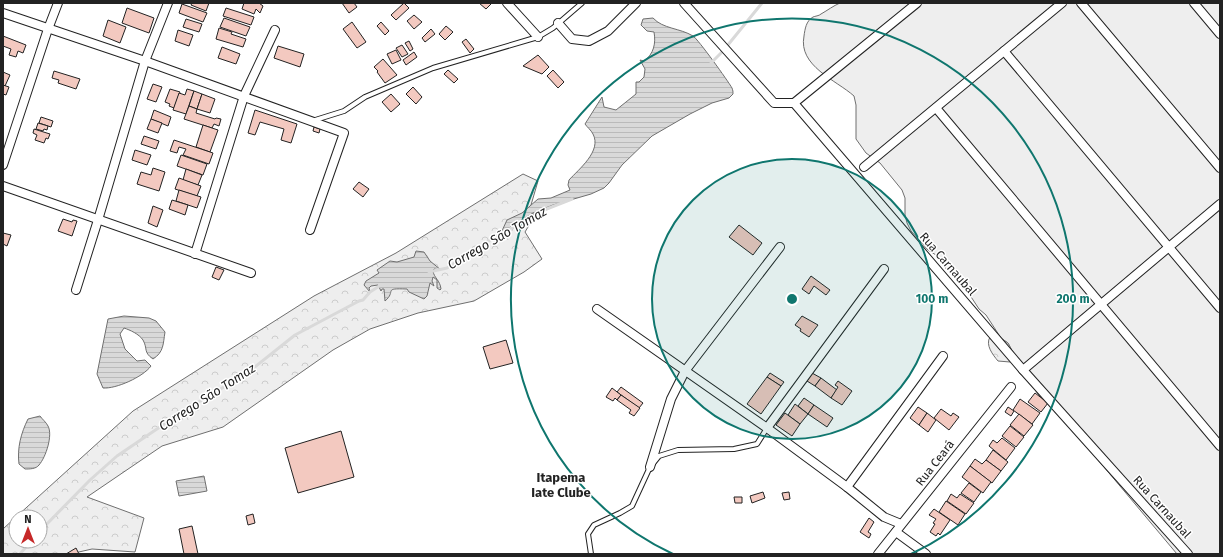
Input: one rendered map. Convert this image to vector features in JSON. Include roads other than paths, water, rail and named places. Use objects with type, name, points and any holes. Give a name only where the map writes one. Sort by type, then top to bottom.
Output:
[{"type":"street","points":[[3,165],[58,3]]},
{"type":"street","points":[[76,290],[145,62],[168,3]]},
{"type":"street","points":[[507,3],[538,37]]},
{"type":"street","points":[[558,23],[572,39],[589,41],[608,31],[636,3]]},
{"type":"street","points":[[684,3],[774,103],[794,103],[917,3]]},
{"type":"street","points":[[864,167],[1062,3]]},
{"type":"street","points":[[1081,3],[1220,168]]},
{"type":"street","points":[[1194,3],[1220,34]]},
{"type":"street","points":[[3,13],[244,96],[310,122],[344,133],[310,230]]},
{"type":"street","points":[[195,254],[244,96],[276,30]]},
{"type":"street","points":[[1004,51],[1220,308]]},
{"type":"street","name":"Rua Carnaubal","points":[[794,103],[1023,370],[1188,554]]},
{"type":"street","points":[[936,108],[1220,446]]},
{"type":"street","points":[[3,186],[251,273]]},
{"type":"street","points":[[1023,370],[1220,204]]},
{"type":"street","points":[[650,467],[671,399],[685,371],[780,247]]},
{"type":"street","points":[[767,428],[884,269]]},
{"type":"street","points":[[597,309],[767,428],[847,487],[884,517],[901,524]]},
{"type":"street","points":[[847,487],[943,356]]},
{"type":"street","name":"Rua Ceará","points":[[878,554],[1010,388]]},
{"type":"street","points":[[896,532],[926,554]]},
{"type":"lane","points":[[310,122],[344,111],[365,97],[433,68],[538,37],[582,3]]},
{"type":"lane","points":[[591,554],[588,534],[594,525],[632,506],[650,467],[659,456],[678,450],[734,449],[757,444],[767,428]]},
{"type":"waterway","name":"Corrego São Tomaz","points":[[711,63],[723,51],[762,3]]},
{"type":"waterway","name":"Corrego São Tomaz","points":[[429,272],[447,268],[501,233],[534,217],[539,212],[572,199]]},
{"type":"waterway","name":"Corrego São Tomaz","points":[[48,523],[90,480],[117,456],[185,410],[246,374],[295,335],[363,300],[370,292],[381,285]]},
{"type":"waterway","name":"Corrego São Tomaz","points":[[20,554],[24,549]]},
{"type":"district","name":"Itapema Iate Clube","points":[[561,484]]}]
